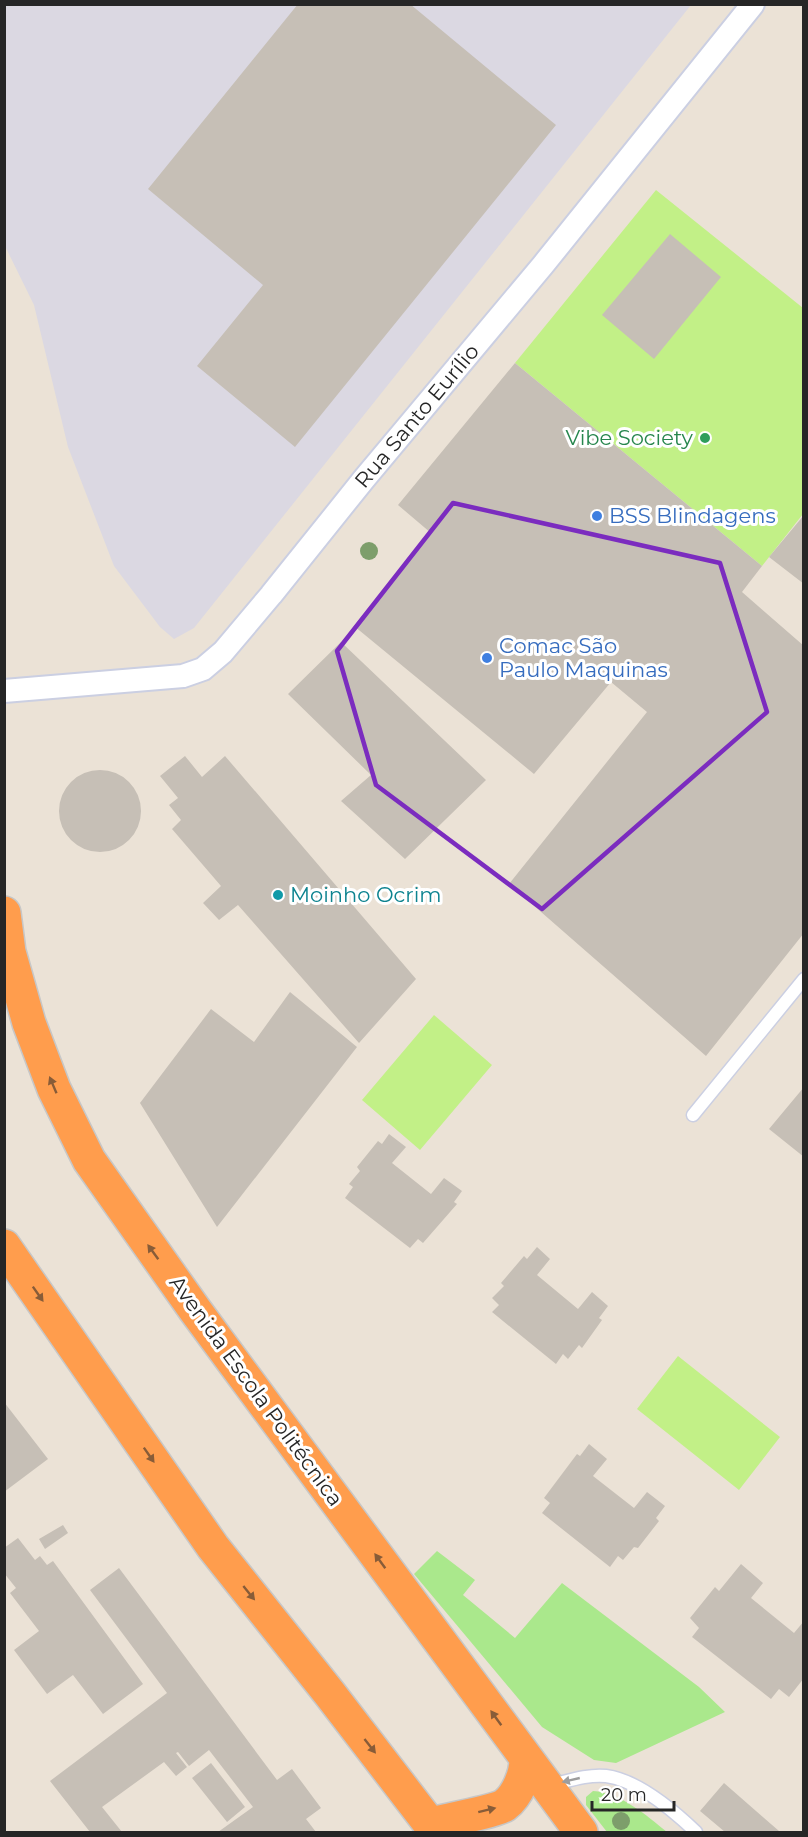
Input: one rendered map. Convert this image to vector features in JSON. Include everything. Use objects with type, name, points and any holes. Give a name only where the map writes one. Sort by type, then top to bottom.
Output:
[{"type":"highway","name":"Avenida Escola Politécnica","points":[[4,913],[9,952],[29,1023],[54,1089],[89,1160],[195,1310],[581,1833]]},
{"type":"highway","points":[[4,1246],[213,1547],[434,1828],[504,1805],[521,1782],[526,1770],[526,1759]]},
{"type":"street","name":"Rua Santo Eurílio","points":[[4,691],[183,676],[203,669],[223,652],[543,265],[753,4]]},
{"type":"lane","points":[[693,1115],[804,979]]},
{"type":"lane","points":[[547,1786],[592,1776],[607,1776],[627,1782],[656,1800],[696,1833]]},
{"type":"highlighted area","points":[[453,503],[720,563],[767,712],[542,909],[376,785],[337,651]]},
{"type":"shaded area","points":[[5,5],[691,5],[194,628],[174,639],[160,627],[114,566],[68,447],[34,305],[5,246]]},
{"type":"green space","name":"Vibe Society","points":[[656,190],[803,308],[803,514],[762,566],[515,363]]},
{"type":"green space","points":[[434,1015],[492,1065],[420,1150],[362,1100]]},
{"type":"green space","points":[[678,1356],[780,1437],[739,1490],[637,1409]]},
{"type":"green space","points":[[437,1551],[475,1580],[463,1595],[515,1638],[562,1583],[699,1687],[725,1712],[616,1763],[594,1760],[542,1727],[414,1574]]},
{"type":"green space","points":[[593,1791],[623,1800],[667,1832],[607,1832],[586,1805],[586,1797]]},
{"type":"building","points":[[298,4],[410,4],[556,125],[295,447],[197,366],[263,285],[148,189]]},
{"type":"building","points":[[670,234],[721,277],[654,359],[602,315]]},
{"type":"building","points":[[515,363],[762,566],[742,592],[804,646],[804,933],[706,1056],[509,884],[647,712],[611,682],[534,774],[354,626],[431,533],[398,505]]},
{"type":"building","points":[[804,515],[804,584],[769,557]]},
{"type":"building","points":[[341,642],[486,780],[405,859],[341,801],[371,775],[288,694]]},
{"type":"building","name":"Moinho Ocrim","points":[[185,756],[202,777],[225,756],[416,979],[359,1043],[238,905],[219,920],[203,903],[221,886],[172,829],[181,820],[169,805],[178,798],[160,776]]},
{"type":"building","points":[[100,770],[116,773],[129,782],[138,795],[141,811],[138,827],[129,840],[116,849],[100,852],[84,849],[71,840],[62,827],[59,811],[62,795],[71,782],[84,773]]},
{"type":"building","points":[[290,992],[357,1047],[217,1227],[140,1103],[211,1009],[254,1042]]},
{"type":"building","points":[[804,1087],[804,1157],[769,1129]]},
{"type":"building","points":[[389,1134],[406,1147],[392,1163],[431,1194],[444,1178],[462,1191],[454,1202],[457,1204],[423,1243],[418,1239],[410,1248],[345,1198],[353,1187],[349,1184],[360,1171],[357,1167],[378,1141],[382,1144]]},
{"type":"building","points":[[537,1247],[550,1259],[537,1275],[578,1309],[592,1292],[608,1306],[599,1318],[602,1320],[582,1348],[579,1345],[568,1359],[563,1354],[556,1364],[492,1312],[499,1305],[492,1298],[504,1286],[501,1283],[524,1256],[527,1259]]},
{"type":"building","points":[[4,1402],[48,1459],[4,1492]]},
{"type":"building","points":[[589,1444],[607,1459],[593,1476],[634,1508],[647,1492],[665,1506],[656,1518],[659,1521],[638,1548],[634,1547],[623,1560],[618,1556],[610,1567],[542,1513],[550,1503],[544,1498],[577,1454],[580,1456]]},
{"type":"building","points":[[63,1525],[68,1533],[45,1549],[39,1539]]},
{"type":"building","points":[[18,1538],[35,1560],[40,1556],[47,1565],[53,1561],[143,1684],[103,1714],[73,1675],[47,1694],[14,1650],[39,1631],[10,1593],[16,1588],[4,1573],[4,1548]]},
{"type":"building","points":[[741,1564],[763,1583],[751,1598],[794,1633],[804,1621],[804,1678],[789,1697],[779,1689],[771,1699],[692,1637],[699,1628],[690,1618],[715,1587],[719,1591]]},
{"type":"building","points":[[119,1568],[277,1780],[292,1769],[321,1808],[306,1819],[316,1832],[218,1832],[253,1807],[209,1750],[189,1766],[178,1752],[176,1753],[187,1767],[176,1776],[164,1762],[102,1807],[122,1832],[90,1832],[50,1781],[167,1693],[90,1590]]},
{"type":"building","points":[[211,1763],[245,1807],[227,1822],[192,1778]]},
{"type":"building","points":[[724,1783],[779,1831],[725,1832],[700,1811]]},
{"type":"place","name":"Vibe Society","points":[[705,438]]},
{"type":"place","name":"BSS Blindagens","points":[[597,516]]},
{"type":"place","name":"Comac São Paulo Maquinas","points":[[487,658]]},
{"type":"place","name":"Moinho Ocrim","points":[[278,895]]}]
